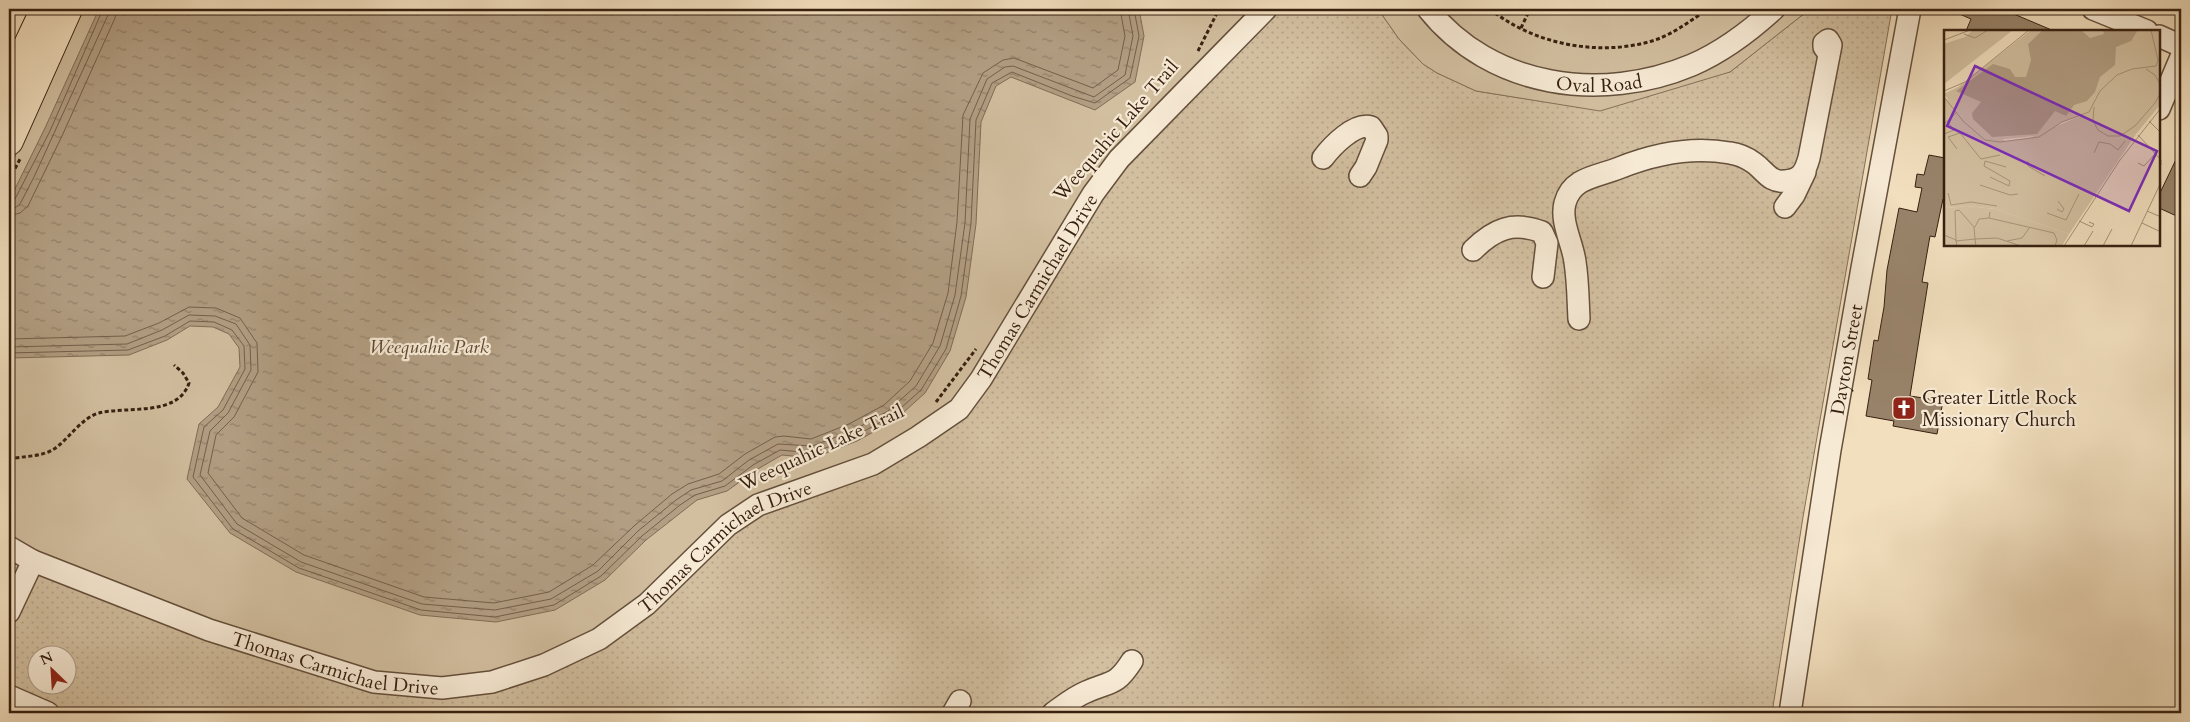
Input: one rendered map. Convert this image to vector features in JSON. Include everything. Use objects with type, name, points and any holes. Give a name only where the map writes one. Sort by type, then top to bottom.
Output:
[{"type":"highway","points":[[9,85],[45,9]]},
{"type":"highway","points":[[9,141],[68,9]]},
{"type":"street","name":"Thomas Carmichael Drive","points":[[9,547],[33,560],[209,630],[374,682],[442,688],[492,682],[544,665],[599,639],[647,604],[728,525],[758,505],[873,464],[918,437],[959,408],[981,379],[1093,194],[1118,159],[1266,9]]},
{"type":"street","name":"Oval Road","points":[[1428,9],[1456,38],[1490,61],[1506,69],[1537,78],[1586,85],[1636,83],[1693,64],[1733,41],[1774,9]]},
{"type":"street","name":"Dayton Street","points":[[1790,713],[1847,354],[1910,9]]},
{"type":"street","points":[[2093,9],[2145,30]]},
{"type":"street","points":[[2160,36],[2181,46]]},
{"type":"street","points":[[1784,207],[1794,195],[1809,158],[1830,54]]},
{"type":"street","points":[[2160,107],[2181,57]]},
{"type":"street","points":[[1323,158],[1334,144],[1361,126],[1371,127],[1377,136],[1377,140],[1366,167],[1360,176]]},
{"type":"street","points":[[1579,319],[1575,261],[1564,214],[1568,194],[1573,186],[1580,181],[1647,157],[1691,151],[1730,153],[1743,157],[1754,163],[1773,180],[1784,182],[1797,180],[1804,172]]},
{"type":"street","points":[[1473,250],[1493,233],[1506,228],[1531,228],[1542,232],[1547,243],[1543,277]]},
{"type":"street","points":[[9,612],[33,560]]},
{"type":"street","points":[[1053,713],[1084,692],[1114,683],[1132,660]]},
{"type":"street","points":[[9,696],[48,713]]},
{"type":"path","name":"Weequahic Lake Trail","points":[[1194,60],[1219,9]]},
{"type":"path","points":[[1490,9],[1501,18],[1521,28],[1564,44],[1597,48],[1624,47],[1659,38],[1708,9]]},
{"type":"path","points":[[1521,28],[1530,9]]},
{"type":"path","points":[[934,404],[980,342]]},
{"type":"path","points":[[9,459],[48,452],[89,418],[98,413],[165,405],[178,400],[186,391],[188,383],[183,373],[174,365]]},
{"type":"green space","name":"Weequahic Park","points":[[81,9],[1266,9],[1119,159],[981,379],[918,437],[758,505],[647,604],[492,682],[374,682],[9,547],[9,170]]},
{"type":"green space","points":[[1266,9],[1378,9],[1399,39],[1423,64],[1437,73],[1476,91],[1540,101],[1730,72],[1810,9],[1892,9],[1803,517],[1772,713],[9,713],[9,547],[1093,194]]},
{"type":"green space","points":[[1378,9],[1810,9],[1730,72],[1600,111],[1476,91],[1437,73],[1423,64],[1399,39]]},
{"type":"water","name":"Weequahic Park","points":[[99,9],[1139,9],[1144,36],[1135,82],[1095,110],[1011,77],[996,86],[981,122],[976,224],[966,297],[950,351],[925,393],[895,420],[857,441],[813,458],[782,455],[756,470],[727,491],[697,500],[646,540],[605,580],[555,610],[496,622],[420,615],[296,572],[230,533],[187,479],[199,424],[218,407],[240,367],[239,348],[229,334],[213,327],[190,326],[167,340],[129,355],[9,358],[9,201],[45,128]]},
{"type":"building","points":[[1948,9],[2002,9],[2052,30],[1966,30],[1971,19]]},
{"type":"building","points":[[2181,149],[2181,218],[2160,208],[2160,193]]},
{"type":"building","points":[[1929,155],[1944,158],[1944,200],[1935,237],[1930,236],[1922,282],[1928,283],[1910,396],[1943,401],[1937,434],[1893,426],[1894,421],[1866,416],[1872,380],[1868,379],[1874,340],[1878,341],[1884,307],[1887,270],[1899,208],[1917,212],[1922,188],[1915,187],[1917,174],[1924,175]]},
{"type":"place","name":"Greater Little Rock Missionary Church","points":[[1904,408]]}]
